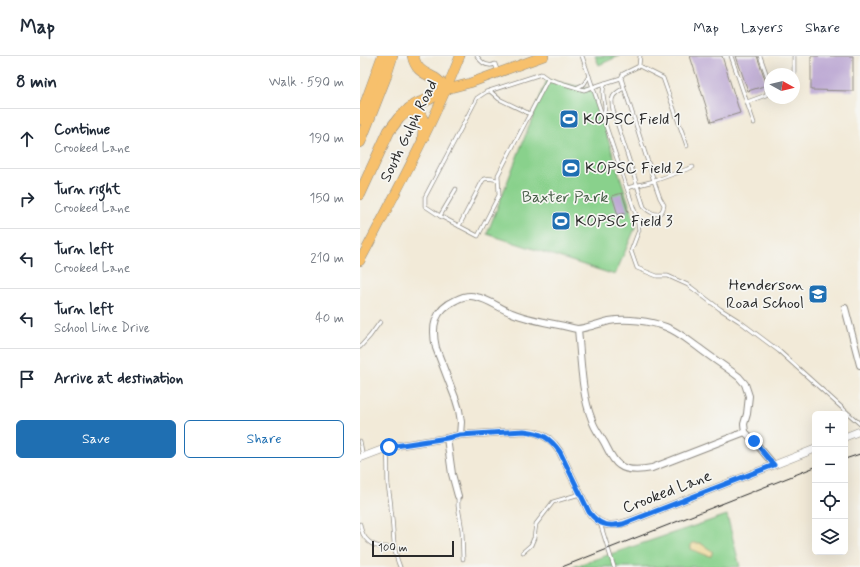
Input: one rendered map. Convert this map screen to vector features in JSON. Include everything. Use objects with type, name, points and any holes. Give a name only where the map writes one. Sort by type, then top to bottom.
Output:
[{"type":"highway","points":[[360,119],[383,56]]},
{"type":"highway","points":[[360,142],[392,56]]},
{"type":"highway","points":[[360,194],[389,131],[399,118],[409,109],[447,89],[435,79],[421,71],[413,56]]},
{"type":"highway","points":[[409,109],[418,113],[423,119],[423,138]]},
{"type":"main road","name":"South Gulph Road","points":[[360,261],[447,89],[460,56]]},
{"type":"main road","points":[[447,89],[470,83],[544,56]]},
{"type":"street","points":[[460,435],[461,422],[458,405],[434,340],[433,327],[439,313],[445,306],[457,299],[470,296],[488,301],[511,313],[578,329],[611,321],[634,320],[657,324],[680,334],[739,377],[745,384],[749,396],[748,414],[744,424],[745,432],[774,465]]},
{"type":"street","points":[[845,308],[860,366]]},
{"type":"street","points":[[578,329],[584,393],[592,421],[613,459],[619,465],[626,469],[634,470],[652,468],[745,432]]},
{"type":"street","points":[[361,457],[386,448],[460,435],[524,431],[534,432],[549,439],[560,452],[589,512],[600,523]]},
{"type":"street","points":[[848,436],[860,431]]},
{"type":"street","points":[[447,438],[452,474],[458,496]]},
{"type":"street","name":"Crooked Lane","points":[[600,523],[615,526],[623,524],[812,449]]},
{"type":"lane","points":[[477,56],[484,64],[489,66],[495,64],[498,73]]},
{"type":"lane","points":[[582,56],[637,218],[639,230],[631,251],[637,268],[657,276],[668,276],[688,285],[779,351],[860,424]]},
{"type":"lane","points":[[639,66],[640,56]]},
{"type":"lane","points":[[731,56],[754,123]]},
{"type":"lane","points":[[747,102],[766,95],[770,84],[760,56]]},
{"type":"lane","points":[[794,56],[794,68]]},
{"type":"lane","points":[[548,79],[498,175],[498,195],[478,236],[440,216],[425,206],[425,197],[477,98],[486,92],[541,74],[548,79],[584,90],[621,78],[623,74],[639,66]]},
{"type":"lane","points":[[639,66],[663,78],[687,146]]},
{"type":"lane","points":[[578,87],[584,84],[589,76]]},
{"type":"lane","points":[[621,78],[654,181],[664,205],[660,214],[650,212],[644,207],[611,103],[614,94],[624,88]]},
{"type":"lane","points":[[603,117],[605,108],[602,93],[605,83]]},
{"type":"lane","points":[[490,91],[499,99],[530,114]]},
{"type":"lane","points":[[627,188],[654,181],[693,167]]},
{"type":"lane","points":[[459,226],[483,180],[487,178],[498,180]]},
{"type":"lane","points":[[440,216],[456,189]]},
{"type":"lane","points":[[360,347],[380,322]]},
{"type":"lane","points":[[360,441],[361,457]]},
{"type":"lane","points":[[386,448],[388,457],[388,484],[392,509],[394,544],[400,567]]},
{"type":"lane","points":[[523,552],[531,545],[534,538],[536,524],[553,502],[580,494]]},
{"type":"lane","points":[[458,496],[462,530],[463,559]]},
{"type":"lane","points":[[600,523],[614,567]]},
{"type":"lane","points":[[360,524],[361,530],[366,539],[373,545],[387,547]]},
{"type":"green space","points":[[595,56],[619,56],[599,65]]},
{"type":"green space","name":"Baxter Park","points":[[547,80],[592,89],[636,226],[615,275],[487,234]]},
{"type":"green space","points":[[727,515],[740,567],[572,567]]},
{"type":"sand","points":[[693,543],[700,543],[712,551],[711,556],[691,549],[691,545]]},
{"type":"building","points":[[690,56],[722,56],[740,113],[711,122]]},
{"type":"building","points":[[736,56],[757,56],[764,76],[764,86],[748,91]]},
{"type":"building","points":[[811,56],[853,56],[853,91],[811,90]]},
{"type":"building","points":[[622,193],[628,212],[618,215],[612,196]]},
{"type":"tram line","points":[[848,458],[860,454]]},
{"type":"tram line","points":[[562,567],[812,468]]},
{"type":"place","name":"KOPSC Field 1","points":[[569,119]]},
{"type":"place","name":"KOPSC Field 2","points":[[571,168]]},
{"type":"place","name":"KOPSC Field 3","points":[[561,221]]},
{"type":"place","name":"Henderson Road School","points":[[818,294]]},
{"type":"route","points":[[389,447],[460,435],[524,431],[534,432],[549,439],[560,452],[589,512],[594,518],[600,523],[615,526],[774,465],[754,441]]}]
